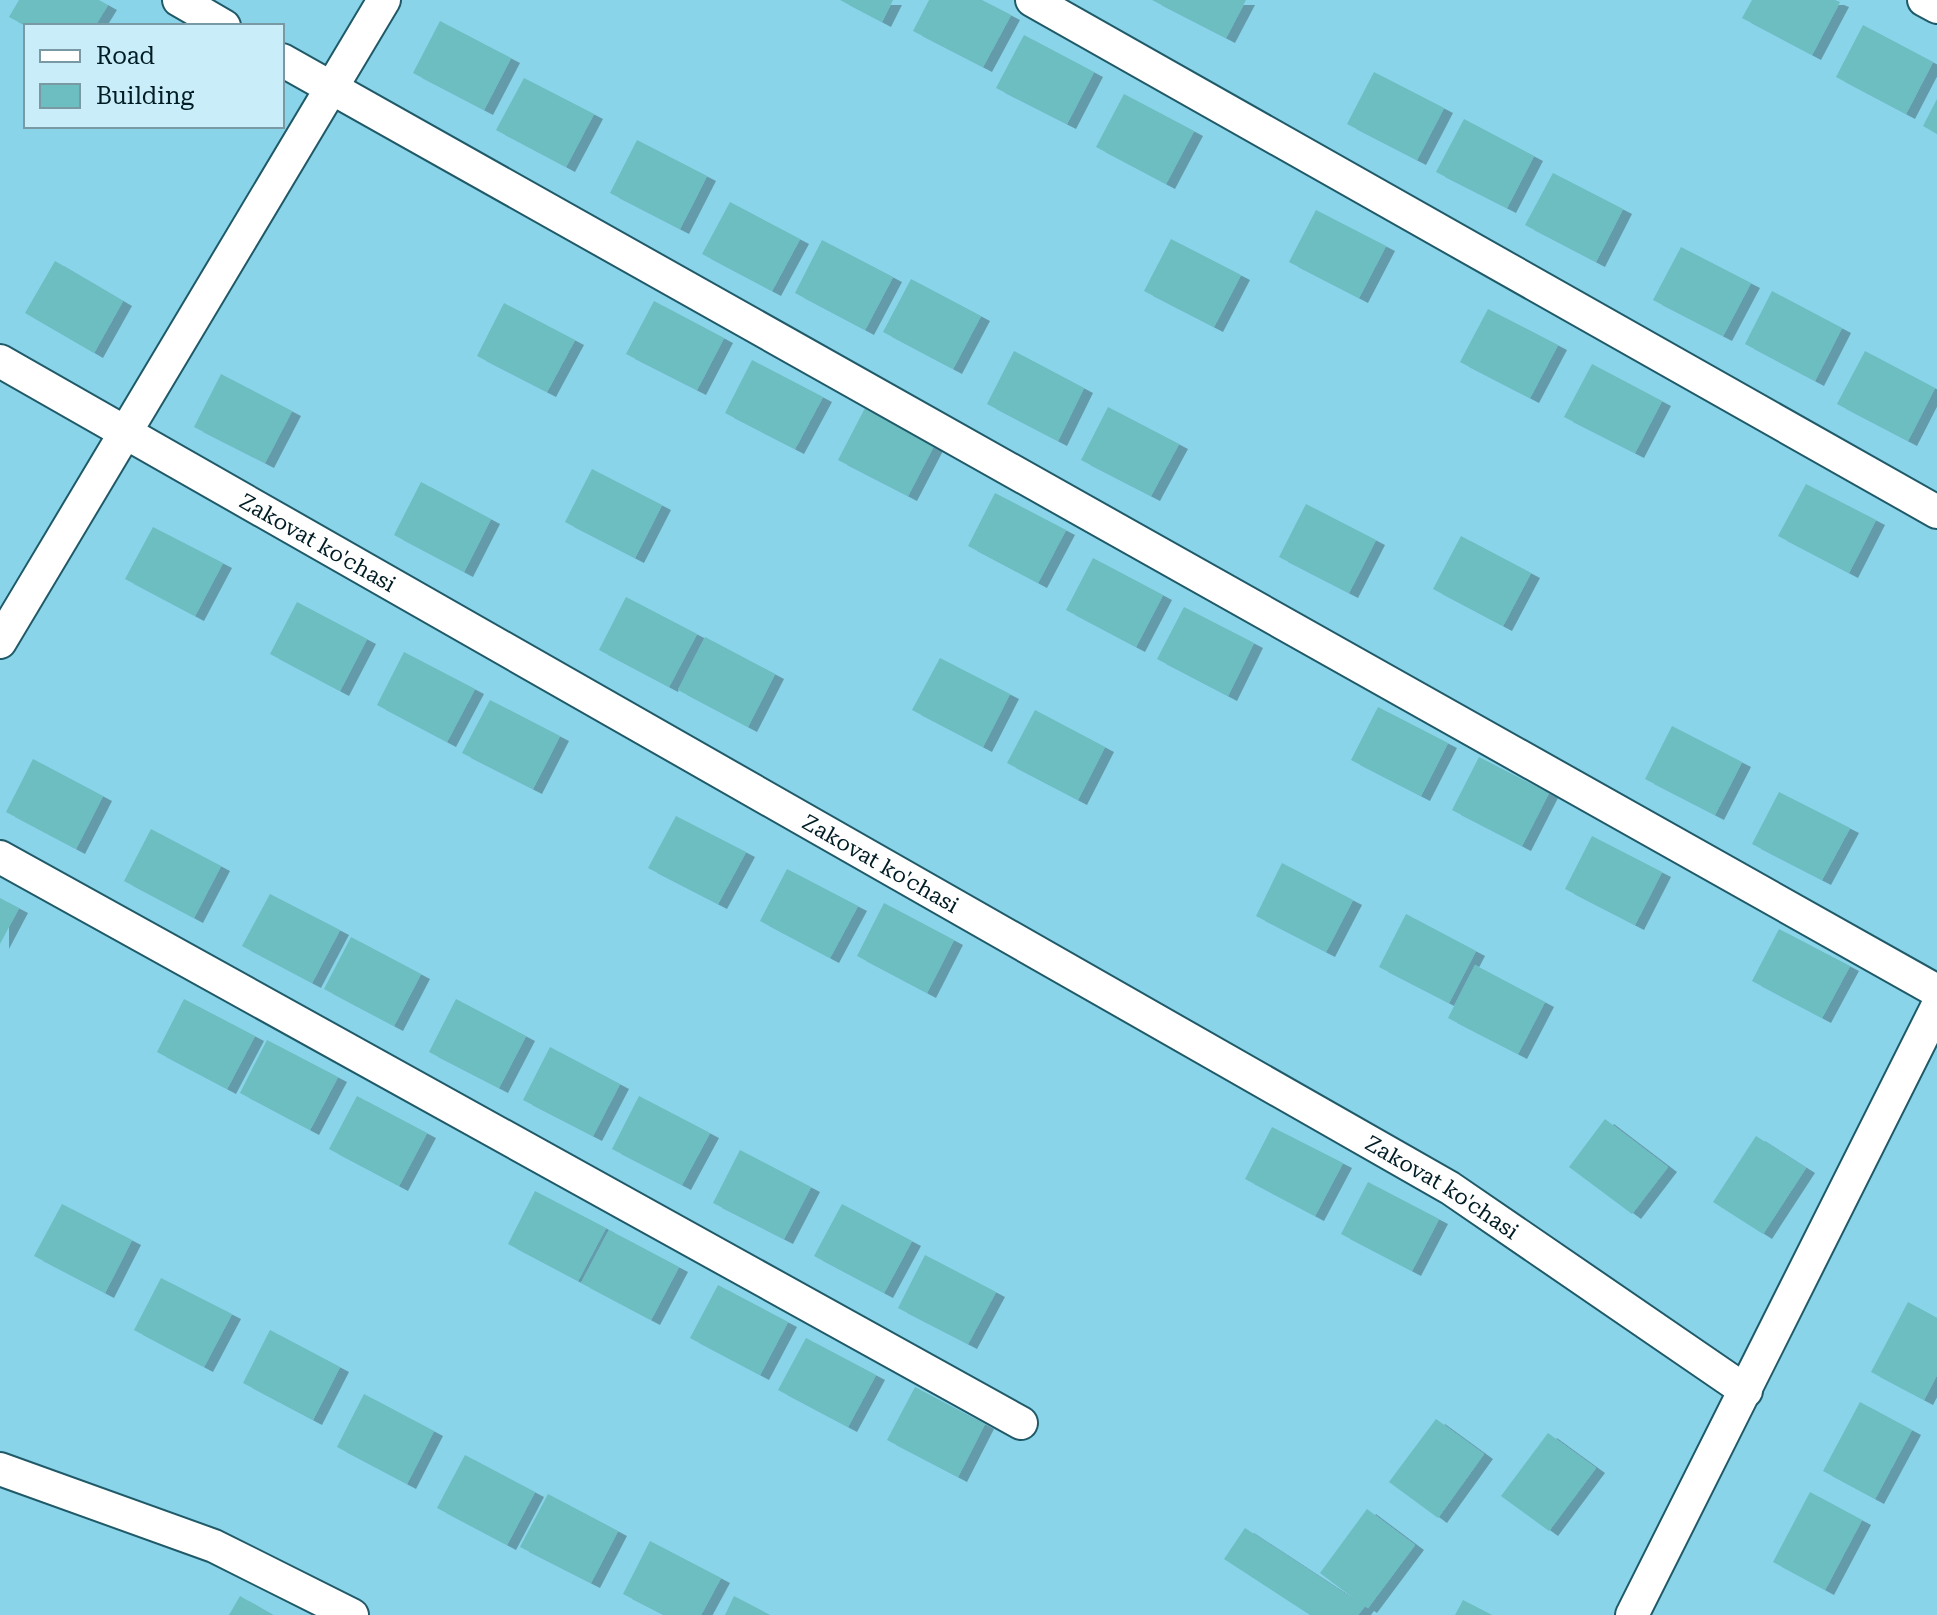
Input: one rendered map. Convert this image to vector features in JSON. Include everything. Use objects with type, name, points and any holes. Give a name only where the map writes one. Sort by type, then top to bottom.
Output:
[{"type":"street","points":[[179,0],[221,24]]},
{"type":"street","points":[[0,642],[384,0]]},
{"type":"street","points":[[1032,0],[1937,512]]},
{"type":"street","points":[[1924,0],[1937,7]]},
{"type":"street","points":[[284,61],[1937,991]]},
{"type":"street","name":"Zakovat ko'chasi","points":[[0,361],[1450,1188],[1746,1391]]},
{"type":"street","points":[[0,857],[1021,1423]]},
{"type":"street","points":[[1632,1615],[1937,1007]]},
{"type":"street","points":[[0,1469],[214,1546],[352,1615]]},
{"type":"building","points":[[19,0],[99,0],[108,5],[96,24],[24,25],[9,17]]},
{"type":"building","points":[[840,0],[893,0],[882,22]]},
{"type":"building","points":[[929,0],[982,0],[1011,15],[983,67],[913,31]]},
{"type":"building","points":[[1152,0],[1246,0],[1226,38]]},
{"type":"building","points":[[1752,0],[1840,2],[1812,55],[1742,18]]},
{"type":"building","points":[[440,21],[511,58],[484,110],[413,73]]},
{"type":"building","points":[[1863,25],[1933,62],[1906,114],[1836,77]]},
{"type":"building","points":[[1024,35],[1094,72],[1067,124],[996,88]]},
{"type":"building","points":[[1374,72],[1444,108],[1417,160],[1347,124]]},
{"type":"building","points":[[524,78],[594,114],[566,167],[496,130]]},
{"type":"building","points":[[1124,94],[1194,131],[1166,184],[1096,147]]},
{"type":"building","points":[[1937,99],[1937,134],[1923,126]]},
{"type":"building","points":[[1464,119],[1534,156],[1507,208],[1436,172]]},
{"type":"building","points":[[637,140],[707,176],[680,229],[610,193]]},
{"type":"building","points":[[1553,173],[1623,209],[1596,262],[1525,225]]},
{"type":"building","points":[[730,202],[800,239],[772,291],[702,254]]},
{"type":"building","points":[[1316,210],[1386,246],[1359,298],[1289,262]]},
{"type":"building","points":[[1171,239],[1241,275],[1214,327],[1144,291]]},
{"type":"building","points":[[822,240],[893,277],[865,330],[795,293]]},
{"type":"building","points":[[1681,247],[1751,283],[1723,336],[1653,300]]},
{"type":"building","points":[[55,261],[123,301],[94,353],[25,313]]},
{"type":"building","points":[[911,279],[981,316],[953,369],[883,332]]},
{"type":"building","points":[[1772,291],[1842,328],[1815,381],[1745,344]]},
{"type":"building","points":[[654,301],[724,338],[697,390],[626,354]]},
{"type":"building","points":[[504,303],[575,340],[547,392],[477,356]]},
{"type":"building","points":[[1488,309],[1558,345],[1530,398],[1460,362]]},
{"type":"building","points":[[1014,351],[1084,388],[1058,441],[987,404]]},
{"type":"building","points":[[1865,351],[1935,388],[1908,441],[1837,404]]},
{"type":"building","points":[[752,360],[823,397],[795,449],[725,413]]},
{"type":"building","points":[[1592,364],[1662,401],[1635,453],[1564,417]]},
{"type":"building","points":[[221,374],[292,411],[265,463],[194,427]]},
{"type":"building","points":[[1108,407],[1179,444],[1151,496],[1081,460]]},
{"type":"building","points":[[865,408],[935,444],[908,496],[838,460]]},
{"type":"building","points":[[592,469],[662,505],[635,558],[565,522]]},
{"type":"building","points":[[421,482],[491,519],[464,572],[394,535]]},
{"type":"building","points":[[1806,484],[1876,520],[1849,573],[1778,536]]},
{"type":"building","points":[[995,493],[1066,530],[1038,583],[968,546]]},
{"type":"building","points":[[1306,504],[1376,540],[1349,593],[1279,557]]},
{"type":"building","points":[[153,527],[223,563],[195,616],[125,579]]},
{"type":"building","points":[[1461,536],[1531,573],[1503,626],[1433,589]]},
{"type":"building","points":[[1093,558],[1163,595],[1136,647],[1066,610]]},
{"type":"building","points":[[626,597],[697,634],[669,687],[599,650]]},
{"type":"building","points":[[297,602],[367,639],[340,691],[270,654]]},
{"type":"building","points":[[1184,607],[1254,643],[1228,696],[1157,659]]},
{"type":"building","points":[[705,637],[775,674],[748,727],[678,690]]},
{"type":"building","points":[[404,652],[475,689],[447,742],[377,705]]},
{"type":"building","points":[[940,658],[1010,694],[983,747],[912,710]]},
{"type":"building","points":[[490,700],[560,736],[533,789],[462,753]]},
{"type":"building","points":[[1378,707],[1448,743],[1421,796],[1351,760]]},
{"type":"building","points":[[1035,710],[1105,747],[1078,800],[1007,763]]},
{"type":"building","points":[[1672,726],[1742,762],[1715,815],[1645,779]]},
{"type":"building","points":[[1479,757],[1549,793],[1522,846],[1452,810]]},
{"type":"building","points":[[33,759],[103,796],[76,849],[6,812]]},
{"type":"building","points":[[1779,792],[1850,828],[1822,880],[1752,844]]},
{"type":"building","points":[[676,816],[746,852],[718,904],[648,868]]},
{"type":"building","points":[[151,829],[221,866],[194,918],[124,881]]},
{"type":"building","points":[[1592,836],[1662,872],[1635,925],[1565,889]]},
{"type":"building","points":[[1282,863],[1353,900],[1326,952],[1256,916]]},
{"type":"building","points":[[787,869],[858,906],[830,958],[760,921]]},
{"type":"building","points":[[270,894],[340,930],[312,983],[242,946]]},
{"type":"building","points":[[0,898],[19,908],[0,944]]},
{"type":"building","points":[[884,903],[954,940],[927,993],[857,956]]},
{"type":"building","points":[[1406,914],[1476,951],[1449,1003],[1379,967]]},
{"type":"building","points":[[1779,929],[1850,966],[1822,1018],[1752,981]]},
{"type":"building","points":[[351,937],[421,974],[394,1026],[324,989]]},
{"type":"building","points":[[1475,965],[1545,1002],[1518,1054],[1448,1018]]},
{"type":"building","points":[[184,999],[255,1036],[227,1089],[157,1052]]},
{"type":"building","points":[[456,999],[526,1036],[499,1088],[429,1052]]},
{"type":"building","points":[[267,1040],[338,1077],[310,1130],[240,1093]]},
{"type":"building","points":[[550,1047],[620,1084],[593,1136],[523,1100]]},
{"type":"building","points":[[357,1096],[427,1133],[399,1186],[329,1149]]},
{"type":"building","points":[[639,1096],[710,1133],[682,1185],[612,1149]]},
{"type":"building","points":[[1605,1119],[1668,1167],[1632,1214],[1569,1167]]},
{"type":"building","points":[[1272,1127],[1343,1163],[1315,1216],[1245,1179]]},
{"type":"building","points":[[1756,1136],[1806,1168],[1763,1234],[1713,1202]]},
{"type":"building","points":[[740,1150],[811,1187],[784,1239],[713,1203]]},
{"type":"building","points":[[1368,1182],[1439,1219],[1412,1271],[1341,1234]]},
{"type":"building","points":[[535,1191],[606,1228],[578,1281],[508,1244]]},
{"type":"building","points":[[62,1204],[132,1240],[105,1293],[34,1256]]},
{"type":"building","points":[[842,1204],[912,1241],[884,1293],[814,1256]]},
{"type":"building","points":[[609,1230],[679,1267],[651,1320],[581,1283]]},
{"type":"building","points":[[925,1255],[996,1292],[968,1344],[898,1308]]},
{"type":"building","points":[[161,1278],[232,1314],[204,1367],[134,1330]]},
{"type":"building","points":[[718,1285],[788,1322],[760,1375],[690,1338]]},
{"type":"building","points":[[1908,1302],[1937,1318],[1937,1375],[1924,1400],[1871,1372]]},
{"type":"building","points":[[270,1330],[340,1367],[313,1420],[243,1383]]},
{"type":"building","points":[[806,1338],[876,1375],[848,1427],[778,1390]]},
{"type":"building","points":[[915,1387],[985,1424],[958,1477],[887,1440]]},
{"type":"building","points":[[364,1394],[434,1431],[407,1484],[337,1447]]},
{"type":"building","points":[[1860,1402],[1912,1430],[1875,1499],[1823,1471]]},
{"type":"building","points":[[1436,1419],[1484,1454],[1438,1518],[1389,1482]]},
{"type":"building","points":[[1548,1433],[1596,1468],[1549,1531],[1501,1496]]},
{"type":"building","points":[[465,1455],[535,1492],[507,1545],[437,1508]]},
{"type":"building","points":[[1810,1492],[1862,1520],[1825,1590],[1773,1562]]},
{"type":"building","points":[[548,1494],[618,1531],[591,1583],[520,1547]]},
{"type":"building","points":[[1367,1509],[1415,1545],[1368,1608],[1365,1606],[1358,1615],[1310,1615],[1224,1559],[1245,1528],[1361,1604],[1320,1573]]},
{"type":"building","points":[[650,1541],[721,1578],[701,1615],[664,1615],[623,1594]]},
{"type":"building","points":[[240,1596],[273,1615],[229,1615]]},
{"type":"building","points":[[734,1596],[770,1615],[725,1615]]},
{"type":"building","points":[[1463,1600],[1492,1615],[1455,1615]]}]
